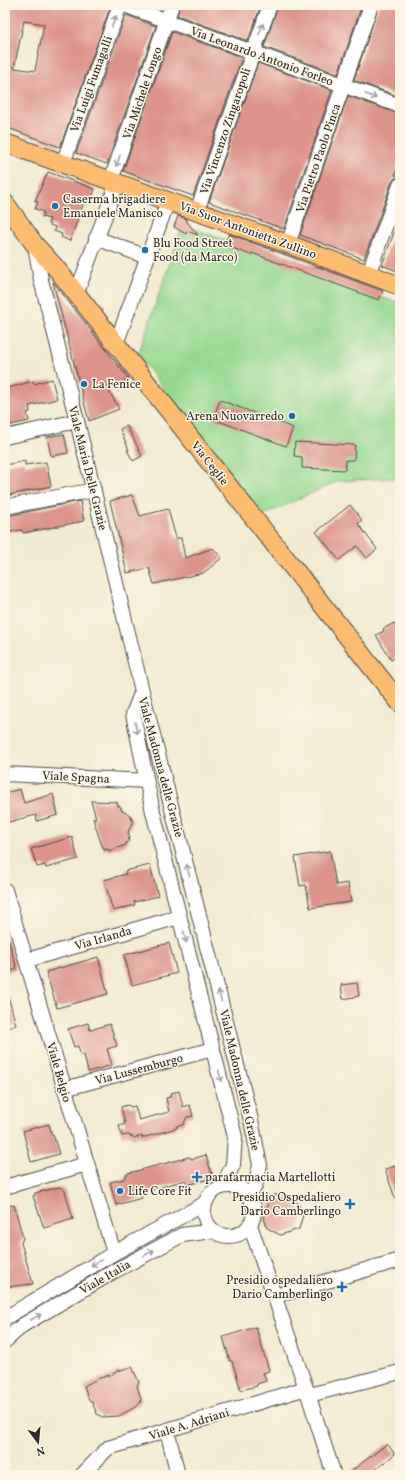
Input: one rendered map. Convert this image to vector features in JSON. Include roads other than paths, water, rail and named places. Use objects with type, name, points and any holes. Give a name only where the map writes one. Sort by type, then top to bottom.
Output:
[{"type":"main road","name":"Via Suor Antonietta Zullino","points":[[5,143],[197,211],[400,286]]},
{"type":"main road","name":"Via Ceglie","points":[[5,203],[35,245],[56,268],[400,703]]},
{"type":"street","name":"Via Luigi Fumagalli","points":[[63,163],[120,5]]},
{"type":"street","name":"Via Leonardo Antonio Forleo","points":[[124,5],[400,106]]},
{"type":"street","name":"Via Michele Longo","points":[[76,295],[172,5]]},
{"type":"street","name":"Via Vincenzo Zingaropoli","points":[[197,211],[270,5]]},
{"type":"street","name":"Via Pietro Paolo Pinca","points":[[288,244],[371,5]]},
{"type":"street","points":[[368,274],[400,185]]},
{"type":"street","points":[[116,344],[168,201]]},
{"type":"street","points":[[96,238],[147,257]]},
{"type":"street","name":"Viale Maria Delle Grazie","points":[[35,245],[41,280],[94,490],[142,691]]},
{"type":"street","points":[[5,437],[77,421]]},
{"type":"street","points":[[5,508],[94,490]]},
{"type":"street","name":"Viale Madonna delle Grazie","points":[[142,691],[133,714],[153,812],[235,1137],[233,1166],[222,1187]]},
{"type":"street","name":"Viale Madonna delle Grazie","points":[[142,691],[251,1120],[260,1165],[255,1186],[249,1196]]},
{"type":"street","name":"Viale Spagna","points":[[5,774],[147,781]]},
{"type":"street","name":"Viale Belgio","points":[[5,890],[114,1253]]},
{"type":"street","name":"Via Irlanda","points":[[27,960],[180,917]]},
{"type":"street","name":"Via Lussemburgo","points":[[64,1089],[213,1049]]},
{"type":"street","points":[[5,1187],[87,1164]]},
{"type":"street","points":[[231,1186],[239,1188],[249,1196],[253,1205],[253,1217],[250,1225],[244,1231],[236,1235],[221,1235],[213,1231],[206,1223],[204,1204],[208,1196],[214,1191],[222,1187],[231,1186]]},
{"type":"street","name":"Viale Italia","points":[[5,1318],[114,1253],[204,1204]]},
{"type":"street","points":[[250,1225],[308,1392],[334,1475]]},
{"type":"street","name":"Viale Italia","points":[[5,1341],[23,1325],[111,1273],[182,1235],[213,1231]]},
{"type":"street","points":[[275,1296],[400,1260]]},
{"type":"street","name":"Viale A. Adriani","points":[[82,1475],[108,1448],[167,1430],[308,1392],[400,1372]]},
{"type":"street","points":[[167,1430],[178,1475]]},
{"type":"place","name":"Caserma brigadiere Emanuele Manisco","points":[[55,206]]},
{"type":"place","name":"Blu Food Street Food (da Marco)","points":[[145,250]]},
{"type":"place","name":"La Fenice","points":[[84,384]]},
{"type":"place","name":"Arena Nuovarredo","points":[[292,416]]},
{"type":"place","name":"parafarmacia Martellotti","points":[[197,1177]]},
{"type":"place","name":"Life Core Fit","points":[[120,1191]]},
{"type":"place","name":"Presidio Ospedaliero Dario Camberlingo","points":[[350,1204]]},
{"type":"place","name":"Presidio ospedaliero Dario Camberlingo","points":[[342,1287]]}]
